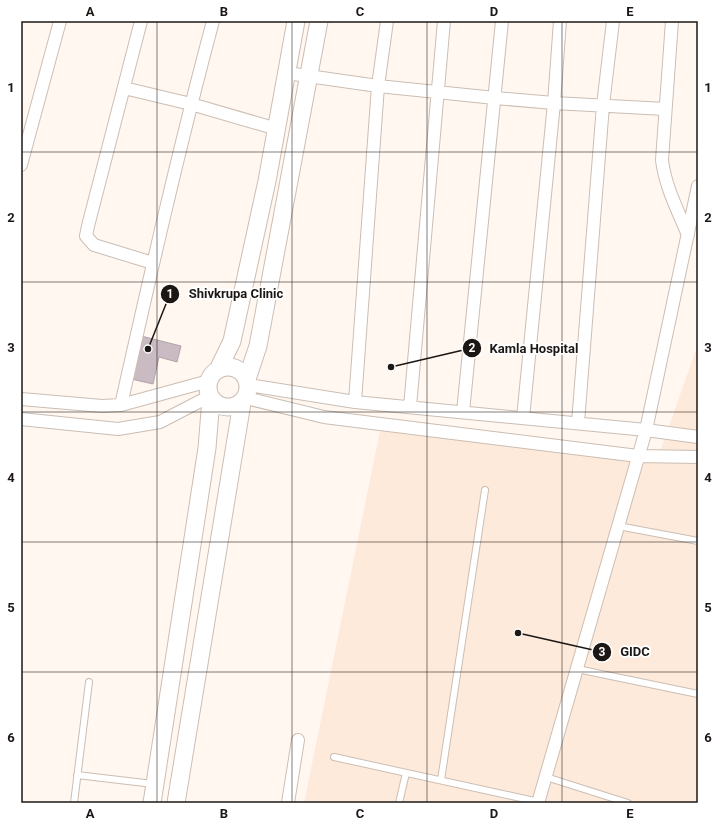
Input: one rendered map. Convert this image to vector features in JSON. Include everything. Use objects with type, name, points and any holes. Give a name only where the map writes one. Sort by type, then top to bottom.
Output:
[{"type":"main road","points":[[152,803],[207,448],[212,386],[232,341],[267,181],[296,21]]},
{"type":"main road","points":[[176,803],[246,391],[258,346],[320,21]]},
{"type":"main road","points":[[224,367],[231,367],[243,373],[246,391],[236,407],[222,407],[216,404],[212,386],[224,367]]},
{"type":"street","points":[[21,165],[60,21]]},
{"type":"street","points":[[141,21],[86,236],[94,245],[153,263]]},
{"type":"street","points":[[121,405],[191,104],[213,21]]},
{"type":"street","points":[[355,402],[378,86],[387,21]]},
{"type":"street","points":[[410,407],[444,21]]},
{"type":"street","points":[[463,412],[502,21]]},
{"type":"street","points":[[523,418],[554,103],[560,21]]},
{"type":"street","points":[[578,423],[603,105],[613,21]]},
{"type":"street","points":[[672,21],[662,160],[663,172],[668,188],[688,235]]},
{"type":"street","points":[[287,73],[378,86],[495,98],[554,103],[666,109]]},
{"type":"street","points":[[124,88],[191,104],[277,129]]},
{"type":"street","points":[[539,803],[646,430],[698,186]]},
{"type":"street","points":[[21,399],[102,406],[121,405],[212,386]]},
{"type":"street","points":[[21,419],[118,429],[160,422],[212,386]]},
{"type":"street","points":[[246,391],[646,430],[698,438]]},
{"type":"street","points":[[246,391],[324,416],[638,456],[698,457]]},
{"type":"street","points":[[288,803],[298,740]]},
{"type":"lane","points":[[441,780],[485,490]]},
{"type":"lane","points":[[618,526],[698,541]]},
{"type":"lane","points":[[577,669],[698,694]]},
{"type":"lane","points":[[74,803],[89,682]]},
{"type":"lane","points":[[334,757],[539,803]]},
{"type":"lane","points":[[399,803],[406,773]]},
{"type":"lane","points":[[77,775],[155,784]]},
{"type":"lane","points":[[546,777],[628,803]]},
{"type":"shaded area","points":[[698,344],[698,803],[304,803],[380,431],[656,463]]},
{"type":"building","points":[[141,336],[181,346],[177,362],[159,357],[153,384],[131,379]]},
{"type":"place","name":"Shivkrupa Clinic","points":[[148,349]]},
{"type":"place","name":"Kamla Hospital","points":[[391,367]]},
{"type":"place","name":"GIDC","points":[[518,633]]}]
